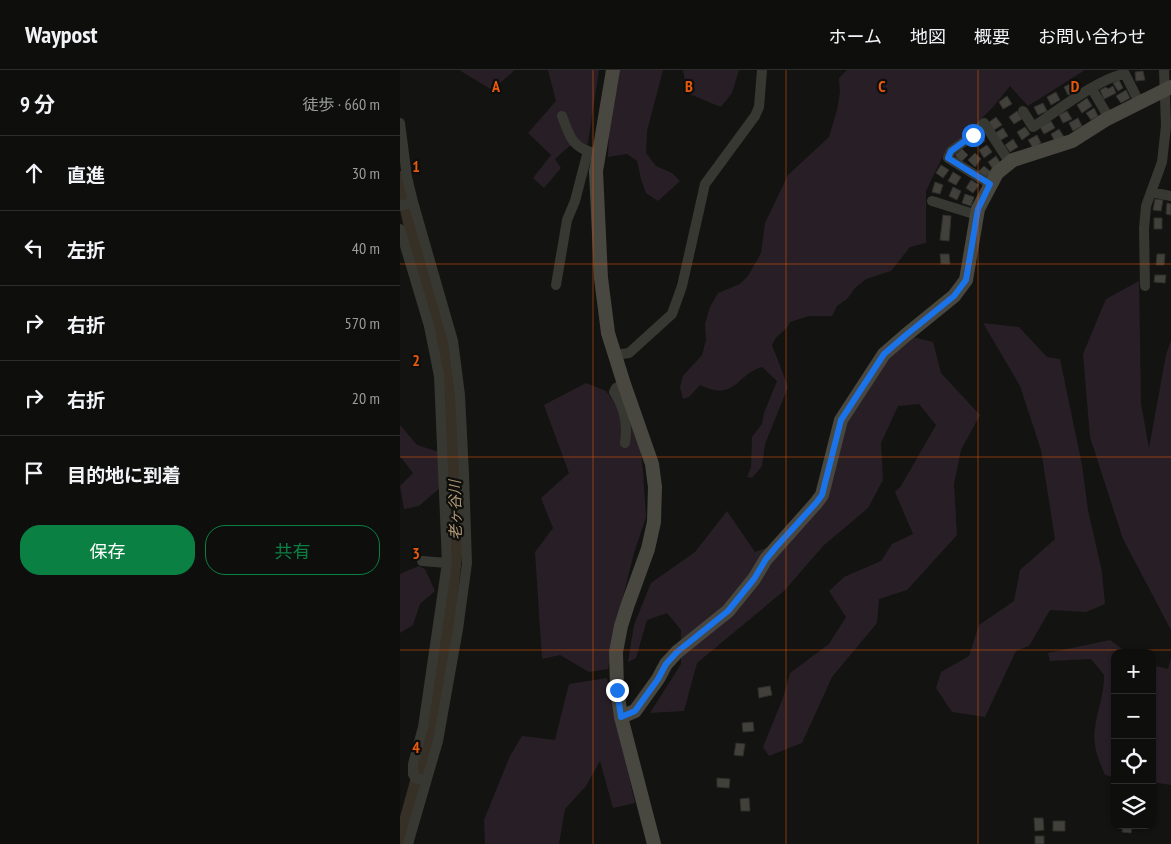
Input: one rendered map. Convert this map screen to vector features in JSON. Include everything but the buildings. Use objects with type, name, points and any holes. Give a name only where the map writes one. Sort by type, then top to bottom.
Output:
[{"type":"street","points":[[556,285],[567,220],[593,152],[613,70]]},
{"type":"street","points":[[615,355],[628,353],[672,314],[682,286],[705,184],[755,116],[758,107],[762,70]]},
{"type":"street","points":[[1145,286],[1144,229],[1146,206],[1166,162],[1168,89],[1164,70]]},
{"type":"street","points":[[1023,111],[1033,127],[1116,74],[1125,74],[1139,102]]},
{"type":"street","points":[[1092,89],[1109,118]]},
{"type":"street","points":[[621,717],[635,711],[658,679],[666,664],[677,652],[728,611],[754,579],[766,559],[822,495],[841,420],[884,354],[954,296],[966,280],[978,209],[997,173],[1010,163],[1032,153],[1072,141],[1109,118],[1168,89]]},
{"type":"street","points":[[562,116],[570,138],[575,144],[593,152]]},
{"type":"street","points":[[400,123],[407,177],[413,202],[453,341],[460,395],[467,563],[458,629],[438,742],[408,844]]},
{"type":"street","points":[[990,184],[948,158],[951,151],[973,135],[984,123],[1010,163]]},
{"type":"street","points":[[593,152],[601,278],[608,333],[652,464],[655,487],[654,522],[648,550],[628,604],[616,652],[617,690],[621,717],[654,844]]},
{"type":"street","points":[[1151,192],[1171,196]]},
{"type":"street","points":[[932,201],[977,215]]},
{"type":"street","points":[[400,206],[413,202]]},
{"type":"street","points":[[400,229],[429,326],[439,376],[447,563],[423,727],[413,764],[413,774],[416,778],[426,780]]},
{"type":"street","points":[[624,384],[616,388],[614,392],[619,400],[626,421],[625,443]]},
{"type":"street","points":[[422,561],[447,563]]},
{"type":"shaded area","points":[[459,70],[515,70],[492,90]]},
{"type":"shaded area","points":[[548,70],[599,70],[587,149],[575,141],[555,159],[561,168],[544,188],[533,178],[551,155],[528,133],[556,101]]},
{"type":"shaded area","points":[[620,70],[663,70],[647,131],[646,153],[656,166],[672,173],[680,181],[658,201],[646,193],[637,161],[627,154],[608,157],[609,133]]},
{"type":"shaded area","points":[[683,70],[739,70],[732,93],[721,107],[687,93]]},
{"type":"shaded area","points":[[847,70],[1085,70],[1028,106],[1010,86],[994,106],[942,158],[926,191],[926,243],[910,247],[891,271],[866,279],[855,288],[847,299],[837,306],[832,316],[809,316],[790,322],[786,329],[776,337],[772,345],[788,387],[765,444],[762,466],[752,478],[747,477],[751,467],[752,437],[762,424],[764,413],[777,381],[762,367],[753,371],[728,389],[712,389],[700,385],[689,397],[683,399],[680,387],[683,376],[702,355],[706,340],[705,324],[710,307],[718,293],[740,284],[748,276],[761,253],[765,223],[788,175],[829,137],[837,110],[840,92],[839,78]]},
{"type":"shaded area","points":[[1139,281],[1141,404],[1149,448],[1166,355],[1171,340],[1171,630],[1123,539],[1090,437],[1083,354],[1106,299]]},
{"type":"shaded area","points":[[983,323],[1019,327],[1047,357],[1060,359],[1082,465],[1088,510],[1102,572],[1105,604],[1086,612],[1050,610],[1029,646],[1016,651],[985,717],[952,712],[936,688],[941,672],[969,656],[979,625],[1014,601],[1020,570],[1055,539],[1041,450],[1020,386]]},
{"type":"shaded area","points":[[909,336],[933,342],[941,373],[980,415],[961,450],[954,484],[957,535],[907,590],[879,599],[877,623],[832,677],[802,743],[769,756],[763,747],[783,698],[790,673],[829,644],[846,617],[829,591],[844,577],[881,561],[892,544],[913,534],[895,492],[901,486],[936,425],[919,404],[898,406],[881,443],[883,480],[868,508],[823,546],[785,590],[697,663],[684,711],[650,713],[681,664],[681,630],[667,613],[647,620],[636,658],[628,662],[634,625],[651,583],[695,552],[727,511],[755,552],[777,544],[824,498],[842,421],[877,373]]},
{"type":"shaded area","points":[[586,383],[606,391],[639,435],[646,517],[634,553],[618,617],[608,669],[589,672],[560,655],[542,659],[535,552],[553,528],[541,498],[569,473],[544,405]]},
{"type":"shaded area","points":[[400,425],[417,445],[439,452],[441,487],[419,506],[404,509],[400,486],[413,473],[400,456]]},
{"type":"shaded area","points":[[419,566],[425,569],[435,591],[420,604],[413,625],[400,633],[400,574]]},
{"type":"shaded area","points":[[1110,640],[1122,649],[1111,649],[1111,776],[1105,775],[1098,759],[1094,741],[1104,675],[1091,659],[1050,661],[1048,653]]},
{"type":"shaded area","points":[[1171,658],[1171,785],[1156,783],[1156,666],[1168,669]]},
{"type":"shaded area","points":[[607,678],[635,803],[613,808],[600,761],[586,786],[565,809],[559,844],[485,844],[484,820],[510,756],[522,736],[555,740],[569,684]]},
{"type":"waterway","name":"老ヶ谷川","points":[[400,178],[416,249],[442,336],[451,393],[457,538],[447,629],[430,735],[400,843]]},
{"type":"route","points":[[617,690],[621,717],[635,711],[658,679],[666,664],[677,652],[728,611],[754,579],[766,559],[822,495],[841,420],[884,354],[954,296],[966,280],[978,209],[990,184],[948,158],[951,151],[973,135]]}]
